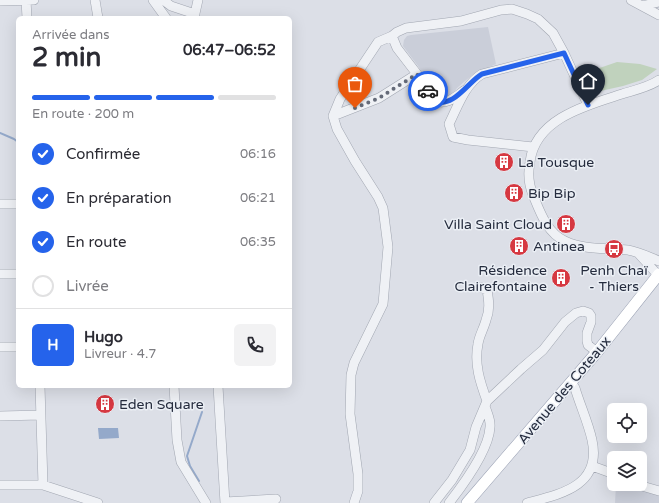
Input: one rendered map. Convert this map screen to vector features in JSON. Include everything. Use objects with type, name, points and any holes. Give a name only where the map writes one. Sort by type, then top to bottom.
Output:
[{"type":"main road","name":"Avenue des Coteaux","points":[[467,503],[597,352],[659,275]]},
{"type":"street","points":[[26,0],[27,16]]},
{"type":"street","points":[[0,1],[34,0]]},
{"type":"street","points":[[95,0],[98,16]]},
{"type":"street","points":[[153,0],[164,6],[171,6],[194,16],[198,0]]},
{"type":"street","points":[[631,0],[659,15]]},
{"type":"street","points":[[642,6],[659,2]]},
{"type":"street","points":[[354,503],[358,491],[358,474],[350,414],[351,375],[354,363],[383,304],[388,247],[383,208],[337,129],[333,116],[340,99],[378,42],[392,36],[400,30],[461,21],[501,10],[512,9],[527,14],[538,20],[553,33],[588,105]]},
{"type":"street","points":[[392,36],[397,48],[435,101],[439,103],[449,101],[467,89]]},
{"type":"street","points":[[533,147],[453,137],[449,124],[471,82],[482,74],[564,53]]},
{"type":"street","points":[[333,116],[379,98],[417,74]]},
{"type":"street","points":[[656,258],[628,250],[576,245],[555,236],[541,215],[532,191],[529,169],[533,147],[541,134],[549,127],[572,112],[588,105],[640,89],[659,80]]},
{"type":"street","points":[[0,204],[16,204]]},
{"type":"street","points":[[637,252],[659,275]]},
{"type":"street","points":[[0,274],[16,274]]},
{"type":"street","points":[[449,503],[485,447],[490,427],[476,364],[478,343],[490,306],[487,290],[480,287]]},
{"type":"street","points":[[434,503],[452,480],[470,450],[476,427],[486,404],[521,369],[543,350],[565,322],[576,313],[583,311],[589,313],[591,316],[587,333],[587,341],[588,345],[597,352]]},
{"type":"street","points":[[0,347],[16,347]]},
{"type":"street","points":[[527,503],[570,490],[588,475],[592,466],[592,441],[575,388],[571,382]]},
{"type":"street","points":[[40,388],[43,485]]},
{"type":"street","points":[[174,388],[177,440],[181,462],[206,503]]},
{"type":"street","points":[[218,388],[225,502],[276,499]]},
{"type":"street","points":[[0,416],[41,415]]},
{"type":"street","points":[[592,466],[607,471]]},
{"type":"street","points":[[0,485],[43,485],[98,503]]},
{"type":"street","points":[[647,488],[659,491]]},
{"type":"street","points":[[68,503],[71,493]]},
{"type":"shaded area","points":[[488,27],[496,64],[472,75],[457,88],[450,97],[442,99],[436,97],[418,66],[403,46],[404,40],[407,36],[411,35]]},
{"type":"shaded area","points":[[616,491],[647,491],[659,494],[659,503],[615,503]]},
{"type":"green space","points":[[617,62],[640,64],[657,69],[642,80],[596,92],[590,78],[585,80],[582,74]]},
{"type":"water","points":[[98,428],[118,428],[119,438],[99,439]]},
{"type":"waterway","points":[[0,133],[16,140]]},
{"type":"waterway","points":[[199,481],[190,466],[187,456],[202,412]]},
{"type":"way so far","points":[[355,108],[379,98],[417,74],[428,91]]},
{"type":"place","name":"La Tousque","points":[[504,162]]},
{"type":"place","name":"Bip Bip","points":[[514,193]]},
{"type":"place","name":"Villa Saint Cloud","points":[[566,224]]},
{"type":"place","name":"Antinea","points":[[519,246]]},
{"type":"place","name":"Penh Chaï - Thiers","points":[[614,249]]},
{"type":"place","name":"Résidence Clairefontaine","points":[[561,278]]},
{"type":"place","name":"Eden Square","points":[[105,404]]},
{"type":"route","points":[[428,91],[435,101],[444,103],[467,89],[471,82],[482,74],[564,53],[588,105]]}]
